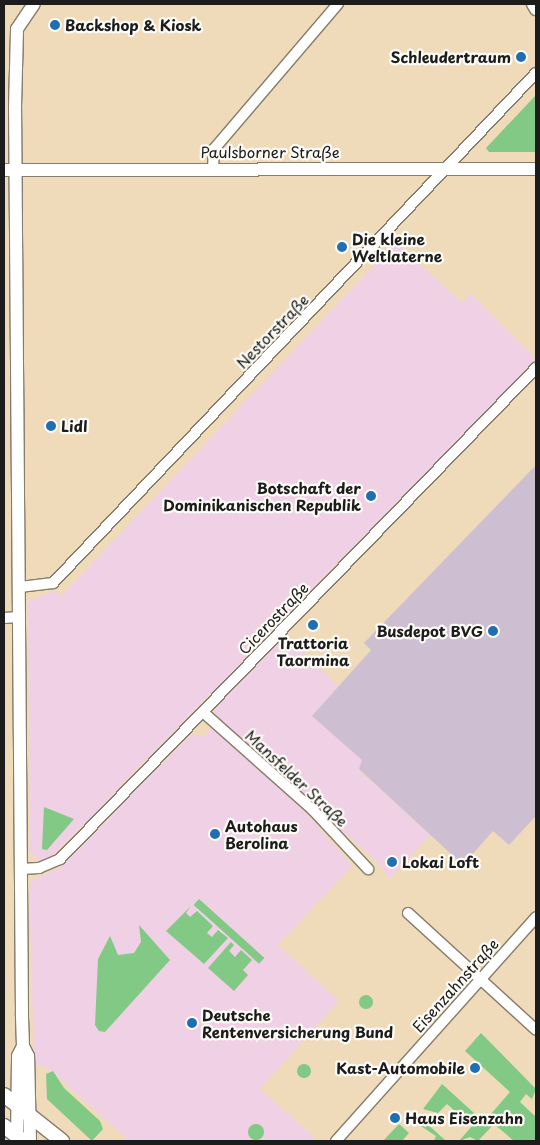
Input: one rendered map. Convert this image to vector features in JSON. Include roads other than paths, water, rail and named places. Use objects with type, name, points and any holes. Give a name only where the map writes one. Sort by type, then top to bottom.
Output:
[{"type":"main road","points":[[4,1095],[62,1141]]},
{"type":"main road","points":[[4,1126],[19,1139]]},
{"type":"street","points":[[30,1141],[28,1056],[23,1046],[20,587],[10,170],[16,30],[34,4]]},
{"type":"street","points":[[213,168],[214,149],[338,4]]},
{"type":"street","points":[[533,4],[536,9]]},
{"type":"street","name":"Nestorstraße","points":[[20,587],[53,583],[447,170],[536,73]]},
{"type":"street","name":"Paulsborner Straße","points":[[10,170],[213,168],[536,169]]},
{"type":"street","name":"Cicerostraße","points":[[21,869],[39,868],[60,859],[536,368]]},
{"type":"street","points":[[4,618],[19,617]]},
{"type":"street","name":"Mansfelder Straße","points":[[203,712],[313,810],[368,869]]},
{"type":"street","points":[[408,912],[536,1030]]},
{"type":"street","name":"Eisenzahnstraße","points":[[336,1141],[536,917]]},
{"type":"street","points":[[19,1139],[17,1104],[18,1056],[23,1046]]},
{"type":"place","name":"Backshop & Kiosk","points":[[55,25]]},
{"type":"place","name":"Schleudertraum","points":[[521,57]]},
{"type":"place","name":"Die kleine Weltlaterne","points":[[342,247]]},
{"type":"place","name":"Lidl","points":[[51,426]]},
{"type":"place","name":"Botschaft der Dominikanischen Republik","points":[[371,496]]},
{"type":"place","name":"Trattoria Taormina","points":[[313,625]]},
{"type":"place","name":"Busdepot BVG","points":[[493,631]]},
{"type":"place","name":"Autohaus Berolina","points":[[215,834]]},
{"type":"place","name":"Lokai Loft","points":[[392,862]]},
{"type":"place","name":"Deutsche Rentenversicherung Bund","points":[[192,1023]]},
{"type":"place","name":"Kast-Automobile","points":[[475,1068]]},
{"type":"place","name":"Haus Eisenzahn","points":[[395,1118]]}]
